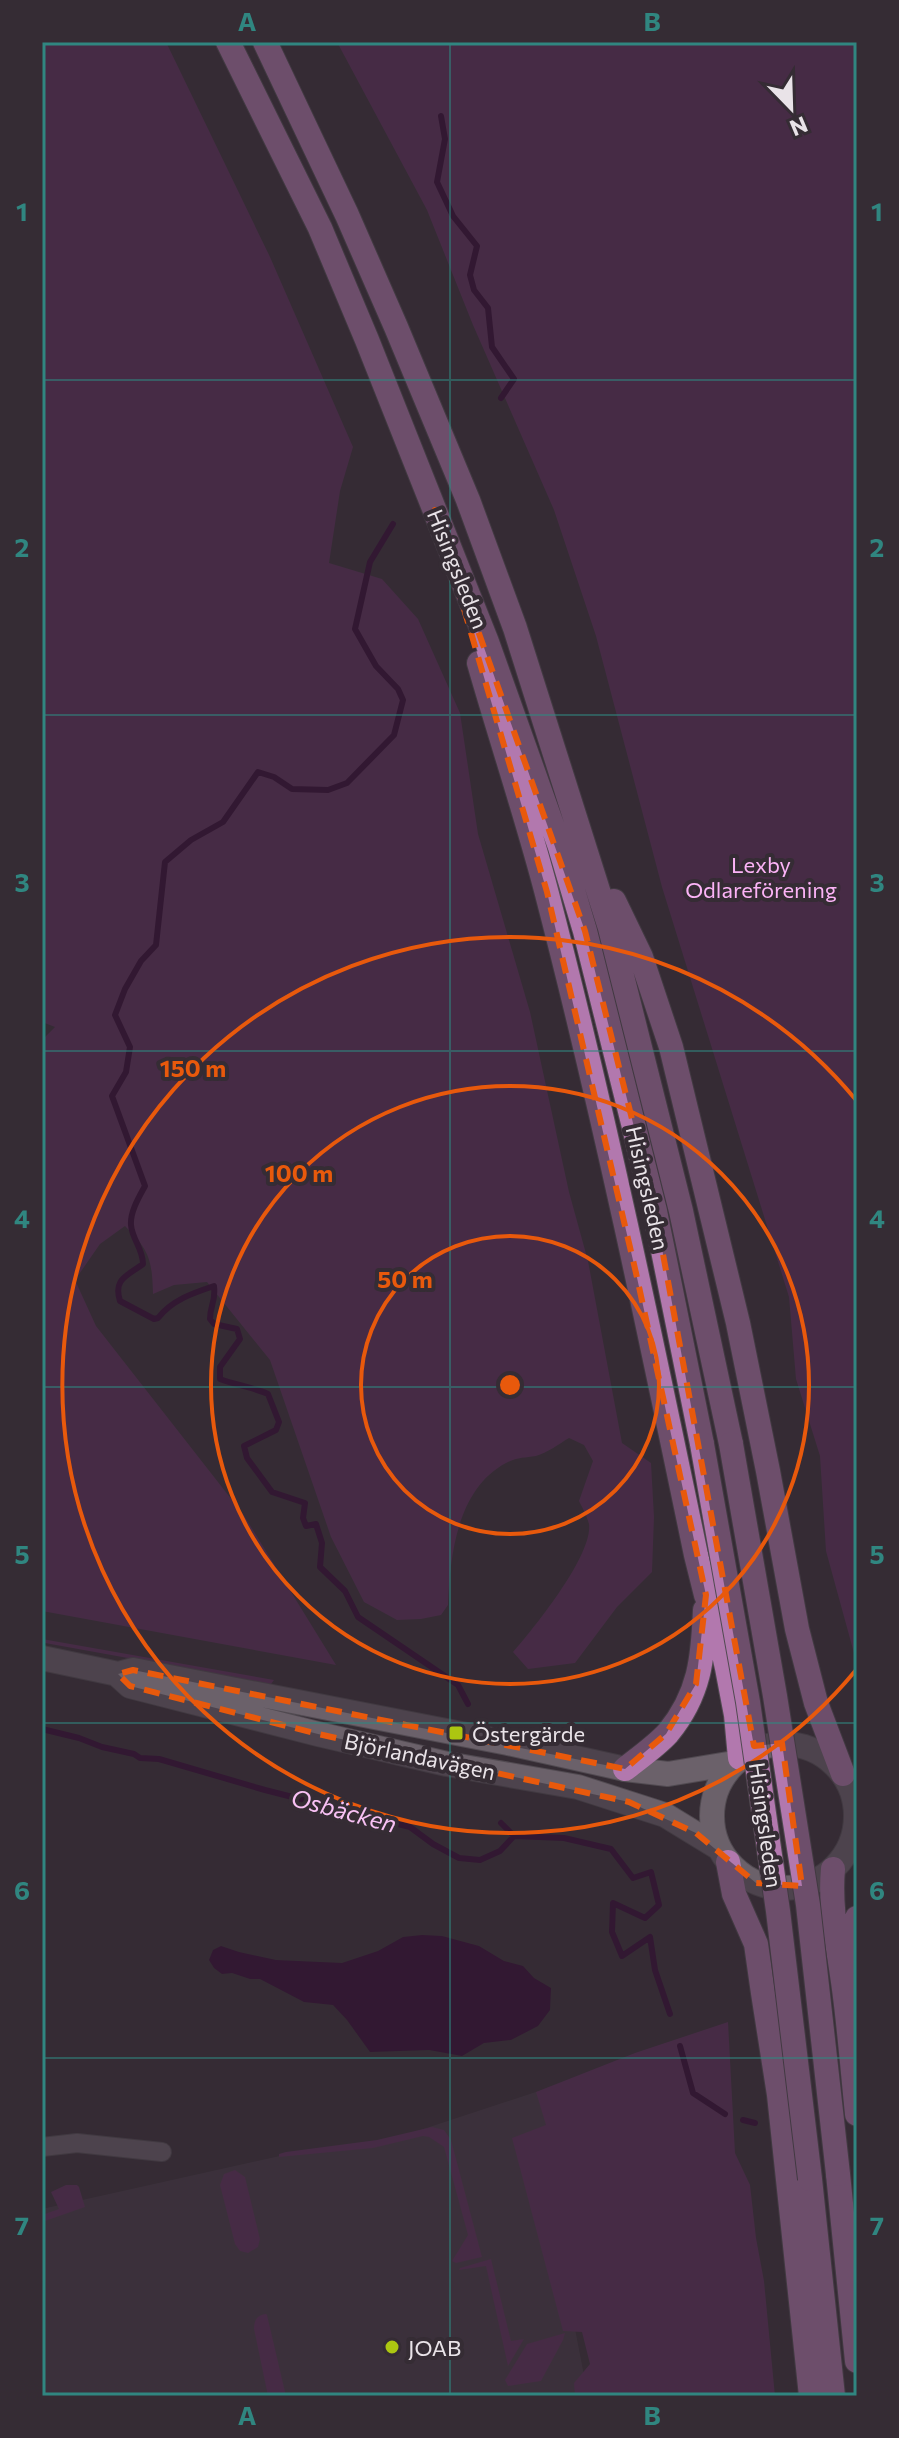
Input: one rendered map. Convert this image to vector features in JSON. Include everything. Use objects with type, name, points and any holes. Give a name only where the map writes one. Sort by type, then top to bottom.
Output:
[{"type":"highway","name":"Hisingsleden","points":[[228,42],[320,228],[435,510],[487,642],[560,847],[592,961],[652,1200],[702,1444],[748,1702],[776,1896],[833,2396]]},
{"type":"highway","name":"Hisingsleden","points":[[265,42],[347,215],[468,500],[515,628],[610,928],[681,1211],[731,1444],[808,1905],[857,2361]]},
{"type":"highway","points":[[435,510],[547,892],[636,1273],[706,1595],[715,1615],[727,1668],[736,1715],[737,1760]]},
{"type":"highway","points":[[582,837],[641,957],[671,1047],[738,1323],[797,1629],[816,1703],[850,1785]]},
{"type":"highway","points":[[625,1769],[666,1734],[684,1709],[696,1684],[703,1658],[706,1595]]},
{"type":"highway","points":[[723,1855],[734,1894],[756,1944],[779,2095],[811,2396]]},
{"type":"highway","points":[[843,1864],[831,1894],[832,1921],[845,1995],[857,2114]]},
{"type":"highway","points":[[845,1995],[851,1973],[851,1930],[857,1918]]},
{"type":"street","name":"Björlandavägen","points":[[42,1658],[118,1674],[133,1670],[508,1743],[625,1769],[668,1774],[737,1760]]},
{"type":"street","name":"Björlandavägen","points":[[118,1674],[130,1686],[318,1734],[447,1764],[578,1787],[665,1815],[723,1855]]},
{"type":"street","points":[[779,1743],[811,1748],[826,1757],[850,1785],[856,1807],[850,1846],[843,1864],[813,1882],[779,1888],[756,1883],[736,1871],[723,1855],[713,1830],[712,1803],[722,1777],[737,1760],[762,1746],[779,1743]]},
{"type":"street","points":[[42,2147],[77,2143],[162,2152]]},
{"type":"highlighted area","points":[[435,510],[585,931],[655,1211],[754,1746],[782,1743],[802,1886],[756,1883],[696,1833],[629,1802],[318,1734],[130,1686],[118,1674],[133,1670],[625,1769],[666,1734],[696,1684],[706,1595],[636,1273],[547,892]]},
{"type":"shaded area","points":[[442,1936],[479,1946],[504,1961],[523,1966],[534,1978],[551,1988],[550,2010],[538,2026],[511,2040],[484,2043],[462,2056],[429,2050],[370,2052],[333,2005],[304,2002],[260,1979],[222,1974],[209,1960],[213,1950],[221,1946],[276,1960],[342,1963],[378,1951],[403,1937]]},
{"type":"shaded area","points":[[542,2090],[575,2329],[588,2396],[42,2396],[42,2209],[289,2154],[381,2143]]},
{"type":"green space","points":[[42,42],[166,42],[270,257],[353,447],[340,491],[329,563],[382,579],[418,619],[460,713],[478,834],[530,1012],[569,1192],[588,1261],[622,1443],[651,1463],[654,1517],[652,1572],[617,1607],[575,1663],[528,1669],[513,1652],[560,1591],[582,1554],[588,1537],[589,1524],[579,1501],[593,1461],[584,1445],[569,1438],[540,1455],[510,1461],[490,1475],[477,1489],[459,1525],[448,1605],[441,1615],[397,1620],[364,1602],[331,1537],[270,1360],[207,1282],[174,1285],[153,1294],[148,1257],[140,1242],[125,1226],[100,1244],[75,1280],[96,1326],[243,1514],[336,1665],[42,1611],[42,1040],[55,1027],[42,1022]]},
{"type":"green space","name":"Lexby Odlareförening","points":[[337,42],[857,42],[857,1664],[826,1551],[820,1456],[796,1379],[789,1297],[662,887],[596,636],[554,510],[473,325],[427,210]]},
{"type":"green space","points":[[42,1639],[274,1680],[271,1684],[45,1643]]},
{"type":"green space","points":[[728,2022],[735,2153],[750,2185],[764,2281],[775,2396],[575,2396],[574,2383],[590,2364],[582,2332],[563,2331],[512,2138],[546,2125],[536,2092],[635,2053]]},
{"type":"green space","points":[[432,2127],[444,2130],[451,2140],[482,2257],[456,2263],[452,2261],[468,2235],[444,2147],[429,2137],[373,2148],[279,2157],[279,2154],[286,2152],[377,2140]]},
{"type":"green space","points":[[235,2170],[245,2177],[260,2239],[258,2247],[248,2253],[240,2251],[235,2244],[220,2185],[224,2174]]},
{"type":"green space","points":[[66,2185],[79,2187],[85,2207],[42,2222],[42,2215],[59,2209],[51,2192]]},
{"type":"green space","points":[[491,2259],[511,2341],[524,2339],[508,2366],[486,2266],[459,2270]]},
{"type":"green space","points":[[266,2314],[286,2396],[268,2396],[254,2329],[257,2318]]},
{"type":"green space","points":[[565,2333],[541,2381],[508,2386],[505,2380],[527,2344]]},
{"type":"waterway","points":[[441,116],[445,139],[437,182],[453,216],[477,246],[470,275],[474,290],[488,308],[492,347],[514,379],[501,398]]},
{"type":"waterway","points":[[393,524],[370,562],[355,629],[376,666],[398,689],[403,700],[394,735],[347,783],[328,790],[292,789],[274,777],[258,772],[223,822],[191,840],[165,862],[156,945],[141,961],[115,1015],[130,1047],[126,1072],[112,1096],[145,1186],[131,1220],[143,1264],[123,1279],[118,1294],[120,1301],[154,1319],[183,1298],[214,1286],[210,1319],[214,1324],[237,1329],[240,1339],[220,1367],[220,1379],[268,1394],[279,1422],[276,1430],[244,1446],[247,1458],[272,1492],[305,1503],[303,1518],[306,1526],[316,1524],[322,1543],[320,1567],[345,1591],[358,1617],[458,1685],[468,1704]]},
{"type":"waterway","name":"Osbäcken","points":[[42,1729],[140,1758],[159,1759],[410,1827],[459,1858],[480,1860],[500,1851],[514,1836],[564,1838],[611,1849],[633,1878],[651,1872],[659,1905],[645,1918],[613,1903],[612,1932],[622,1956],[650,1937],[655,1970],[670,2014]]},
{"type":"waterway","points":[[501,1823],[514,1836]]},
{"type":"waterway","name":"Osbäcken","points":[[680,2046],[693,2093],[725,2114]]},
{"type":"waterway","name":"Osbäcken","points":[[743,2120],[755,2123]]},
{"type":"place","name":"Östergärde","points":[[456,1733]]},
{"type":"place","name":"JOAB","points":[[392,2347]]}]
